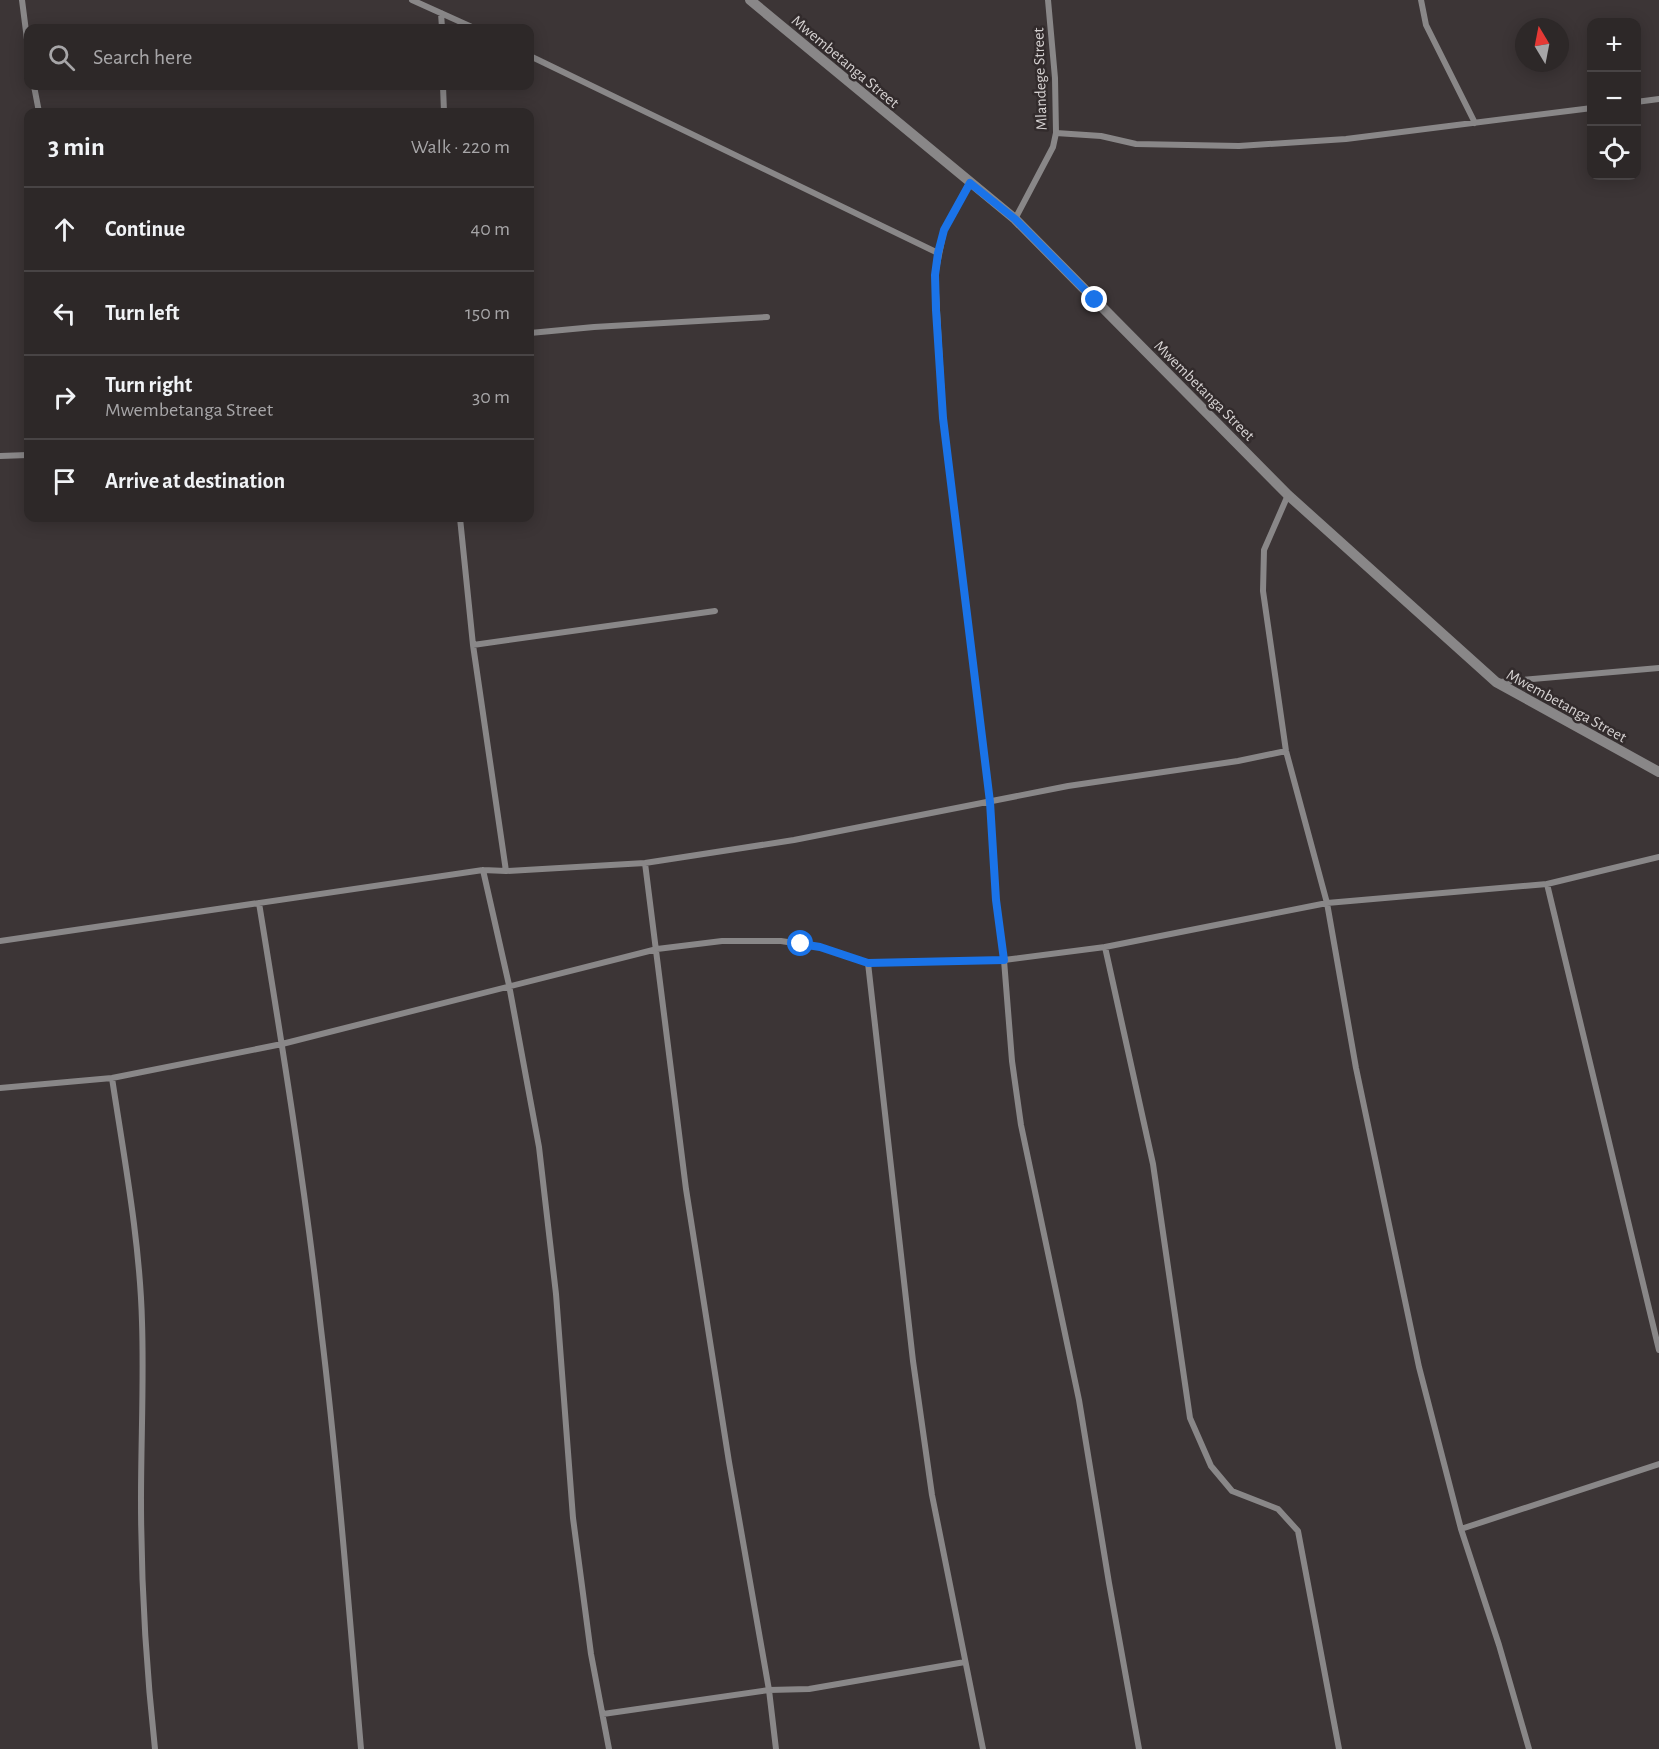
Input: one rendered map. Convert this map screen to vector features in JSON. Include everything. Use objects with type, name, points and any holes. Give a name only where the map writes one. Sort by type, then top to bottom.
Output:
[{"type":"street","points":[[22,0],[25,24]]},
{"type":"street","points":[[412,0],[465,24]]},
{"type":"street","name":"Mwembetanga Street","points":[[750,0],[1015,219],[1288,495],[1496,682],[1659,772]]},
{"type":"street","name":"Mlandege Street","points":[[1015,219],[1053,147],[1056,133],[1055,78],[1048,0]]},
{"type":"street","points":[[1421,0],[1426,25],[1475,123]]},
{"type":"street","points":[[441,13],[442,24]]},
{"type":"street","points":[[534,58],[938,253]]},
{"type":"street","points":[[35,90],[38,108]]},
{"type":"street","points":[[443,90],[444,108]]},
{"type":"street","points":[[1641,101],[1659,99]]},
{"type":"street","points":[[1056,133],[1101,136],[1136,144],[1239,146],[1346,139],[1587,109]]},
{"type":"street","points":[[970,183],[944,230],[935,275],[943,418],[990,802],[996,900],[1004,960],[1012,1061],[1021,1125],[1079,1400],[1108,1583],[1139,1749]]},
{"type":"street","points":[[534,333],[766,317]]},
{"type":"street","points":[[0,456],[24,455]]},
{"type":"street","points":[[1288,495],[1264,550],[1263,591],[1286,751],[1328,903],[1356,1068],[1419,1367],[1461,1529],[1499,1645],[1529,1749]]},
{"type":"street","points":[[460,522],[473,645],[506,872]]},
{"type":"street","points":[[473,645],[715,611]]},
{"type":"street","points":[[1496,682],[1659,668]]},
{"type":"street","points":[[0,941],[483,870],[506,872],[645,863],[795,840],[1068,786],[1238,761],[1286,751]]},
{"type":"street","points":[[0,1088],[112,1078],[282,1044],[657,949],[722,941],[782,941],[820,947],[868,963],[1004,960],[1104,947],[1328,903],[1547,884],[1659,857]]},
{"type":"street","points":[[645,863],[688,1200],[729,1462],[769,1690],[776,1749]]},
{"type":"street","points":[[483,870],[509,986],[540,1158],[556,1293],[573,1518],[591,1654],[609,1749]]},
{"type":"street","points":[[1547,884],[1659,1350]]},
{"type":"street","points":[[259,903],[282,1044],[323,1340],[361,1749]]},
{"type":"street","points":[[1104,947],[1153,1164],[1190,1418],[1211,1466],[1232,1491],[1278,1509],[1298,1531],[1339,1749]]},
{"type":"street","points":[[868,963],[913,1361],[932,1495],[982,1749]]},
{"type":"street","points":[[112,1078],[130,1198],[142,1319],[143,1572],[155,1749]]},
{"type":"street","points":[[1461,1529],[1659,1464]]},
{"type":"street","points":[[603,1714],[769,1690],[809,1689],[964,1662]]},
{"type":"route","points":[[801,944],[820,947],[868,963],[1004,960],[996,900],[990,802],[943,418],[936,310],[935,275],[944,230],[970,183],[1015,219],[1095,300]]}]
